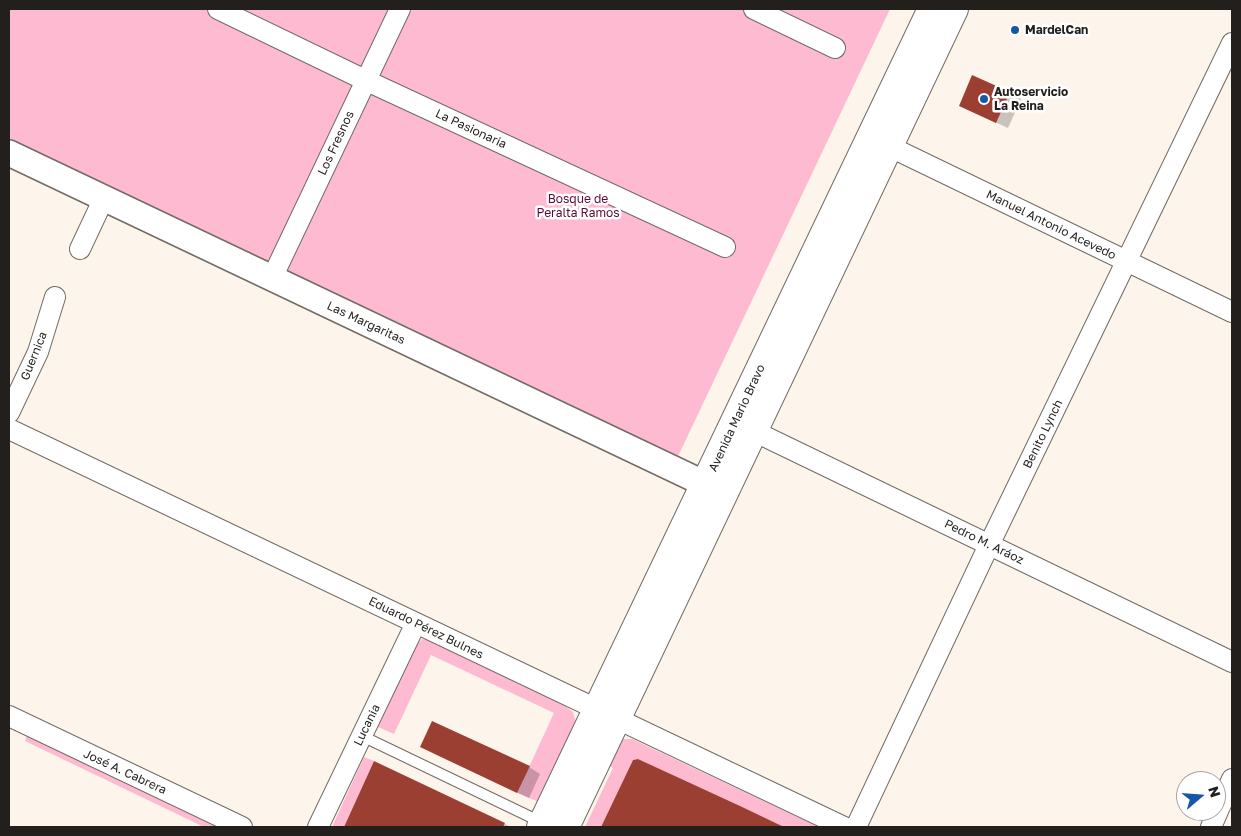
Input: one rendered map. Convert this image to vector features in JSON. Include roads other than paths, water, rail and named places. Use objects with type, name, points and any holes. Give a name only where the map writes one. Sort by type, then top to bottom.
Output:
[{"type":"main road","name":"Avenida Mario Bravo","points":[[880,142],[932,9]]},
{"type":"main road","name":"Avenida Mario Bravo","points":[[549,826],[606,714],[880,142],[954,9]]},
{"type":"street","name":"La Pasionaria","points":[[218,9],[365,80],[724,247]]},
{"type":"street","name":"Los Fresnos","points":[[272,278],[400,9]]},
{"type":"street","points":[[754,9],[835,48]]},
{"type":"street","name":"Benito Lynch","points":[[856,827],[989,545],[1128,261],[1232,42]]},
{"type":"street","name":"Manuel Antonio Acevedo","points":[[880,142],[1232,312]]},
{"type":"street","name":"Las Margaritas","points":[[9,153],[714,489]]},
{"type":"street","points":[[80,249],[104,198]]},
{"type":"street","name":"Guernica","points":[[9,414],[38,352],[55,296]]},
{"type":"street","name":"Pedro M. Aráoz","points":[[744,427],[1232,662]]},
{"type":"street","name":"Eduardo Pérez Bulnes","points":[[9,429],[844,827]]},
{"type":"street","name":"Lucania","points":[[318,827],[416,623]]},
{"type":"street","name":"José A. Cabrera","points":[[9,716],[242,827]]},
{"type":"street","points":[[1211,827],[1232,779]]},
{"type":"lane","points":[[362,736],[549,826]]},
{"type":"place","name":"MardelCan","points":[[1015,30]]},
{"type":"place","name":"Autoservicio La Reina","points":[[984,99]]},
{"type":"park label","name":"Bosque de Peralta Ramos","points":[[578,206]]}]
